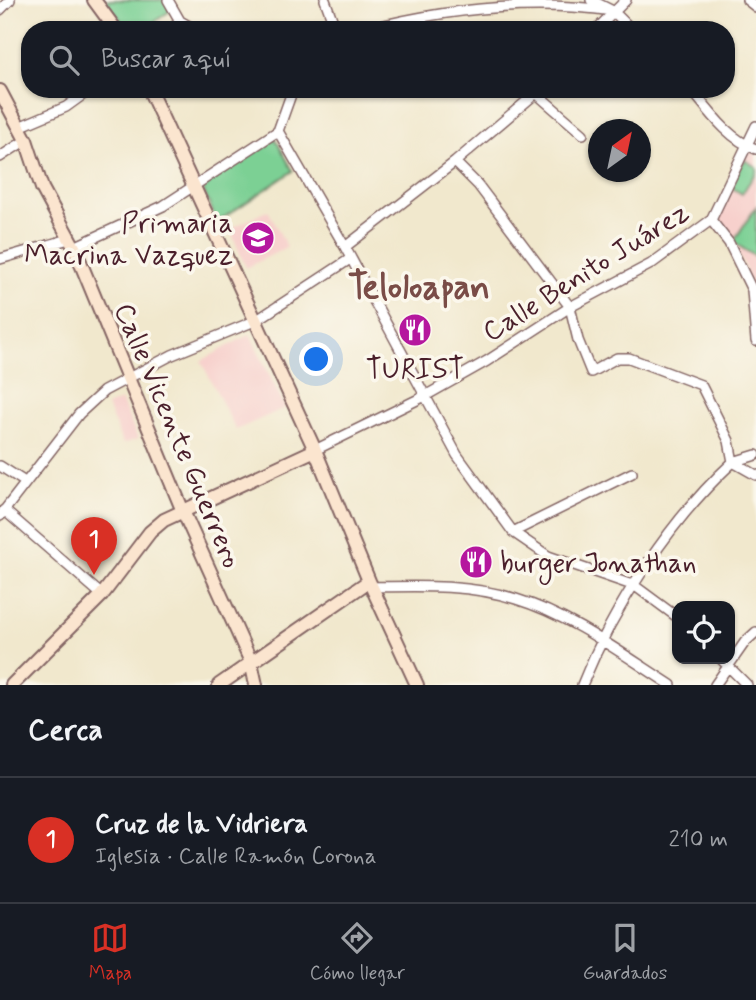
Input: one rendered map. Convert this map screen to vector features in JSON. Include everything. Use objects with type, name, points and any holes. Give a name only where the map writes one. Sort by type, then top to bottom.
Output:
[{"type":"main road","points":[[94,0],[109,21]]},
{"type":"main road","name":"Calle Vicente Guerrero","points":[[0,91],[26,140],[42,188],[71,243],[182,509],[251,662],[256,685]]},
{"type":"main road","points":[[153,98],[257,320],[315,450],[370,584],[417,685]]},
{"type":"main road","name":"Calle Benito Juárez","points":[[16,683],[102,594],[150,532],[182,509],[315,450]]},
{"type":"main road","points":[[219,685],[370,584]]},
{"type":"street","points":[[0,9],[10,0]]},
{"type":"street","points":[[168,0],[180,21]]},
{"type":"street","points":[[325,0],[333,21]]},
{"type":"street","points":[[591,0],[613,11],[623,21]]},
{"type":"street","points":[[604,21],[626,0]]},
{"type":"street","points":[[747,0],[756,7]]},
{"type":"street","points":[[414,21],[496,6],[567,5],[613,11]]},
{"type":"street","points":[[19,127],[66,107],[78,98]]},
{"type":"street","points":[[0,259],[71,243],[163,206],[278,131],[290,98]]},
{"type":"street","points":[[345,247],[455,162],[532,98]]},
{"type":"street","points":[[545,98],[583,134]]},
{"type":"street","points":[[700,98],[744,145],[756,149]]},
{"type":"street","points":[[756,126],[744,145],[710,220],[729,243],[744,269],[754,301],[756,341]]},
{"type":"street","points":[[278,131],[345,247],[457,455],[513,532],[548,556],[635,586],[672,613]]},
{"type":"street","points":[[0,157],[26,140]]},
{"type":"street","points":[[455,162],[478,185],[570,307],[578,340],[591,372],[617,358],[629,358],[701,385],[729,441],[733,462],[756,475]]},
{"type":"street","name":"Calle Benito Juárez","points":[[315,450],[425,396],[487,361],[570,307],[651,264],[710,220]]},
{"type":"street","points":[[102,594],[2,513],[79,414],[127,376],[257,320],[350,258]]},
{"type":"street","points":[[582,685],[602,641],[683,515],[704,489],[733,462],[756,455]]},
{"type":"street","points":[[0,466],[25,482]]},
{"type":"street","points":[[513,532],[632,473]]},
{"type":"street","points":[[370,584],[470,590],[515,598],[602,641],[671,685]]},
{"type":"street","points":[[735,652],[756,632]]},
{"type":"street","points":[[715,685],[724,664]]},
{"type":"street","points":[[727,664],[747,685]]},
{"type":"shaded area","points":[[745,151],[756,153],[756,292],[751,292],[744,264],[717,213]]},
{"type":"shaded area","name":"Primaria Macrina Vazquez","points":[[268,210],[287,247],[246,268],[230,229]]},
{"type":"shaded area","points":[[250,334],[285,408],[236,430],[201,361]]},
{"type":"shaded area","points":[[121,400],[138,439],[123,444],[107,406]]},
{"type":"green space","points":[[105,0],[168,0],[174,8],[156,21],[121,21]]},
{"type":"green space","points":[[275,138],[293,171],[217,222],[201,185]]},
{"type":"green space","points":[[745,160],[756,167],[756,172],[742,194],[729,186]]},
{"type":"green space","points":[[756,207],[756,257],[733,242]]},
{"type":"place","name":"Primaria Macrina Vazquez","points":[[258,238]]},
{"type":"place","name":"TURIST","points":[[415,330]]},
{"type":"place","name":"burger Jonathan","points":[[476,562]]},
{"type":"place","name":"Cruz de la Vidriera","points":[[94,575]]},
{"type":"district","name":"Teloloapan","points":[[419,286]]}]
